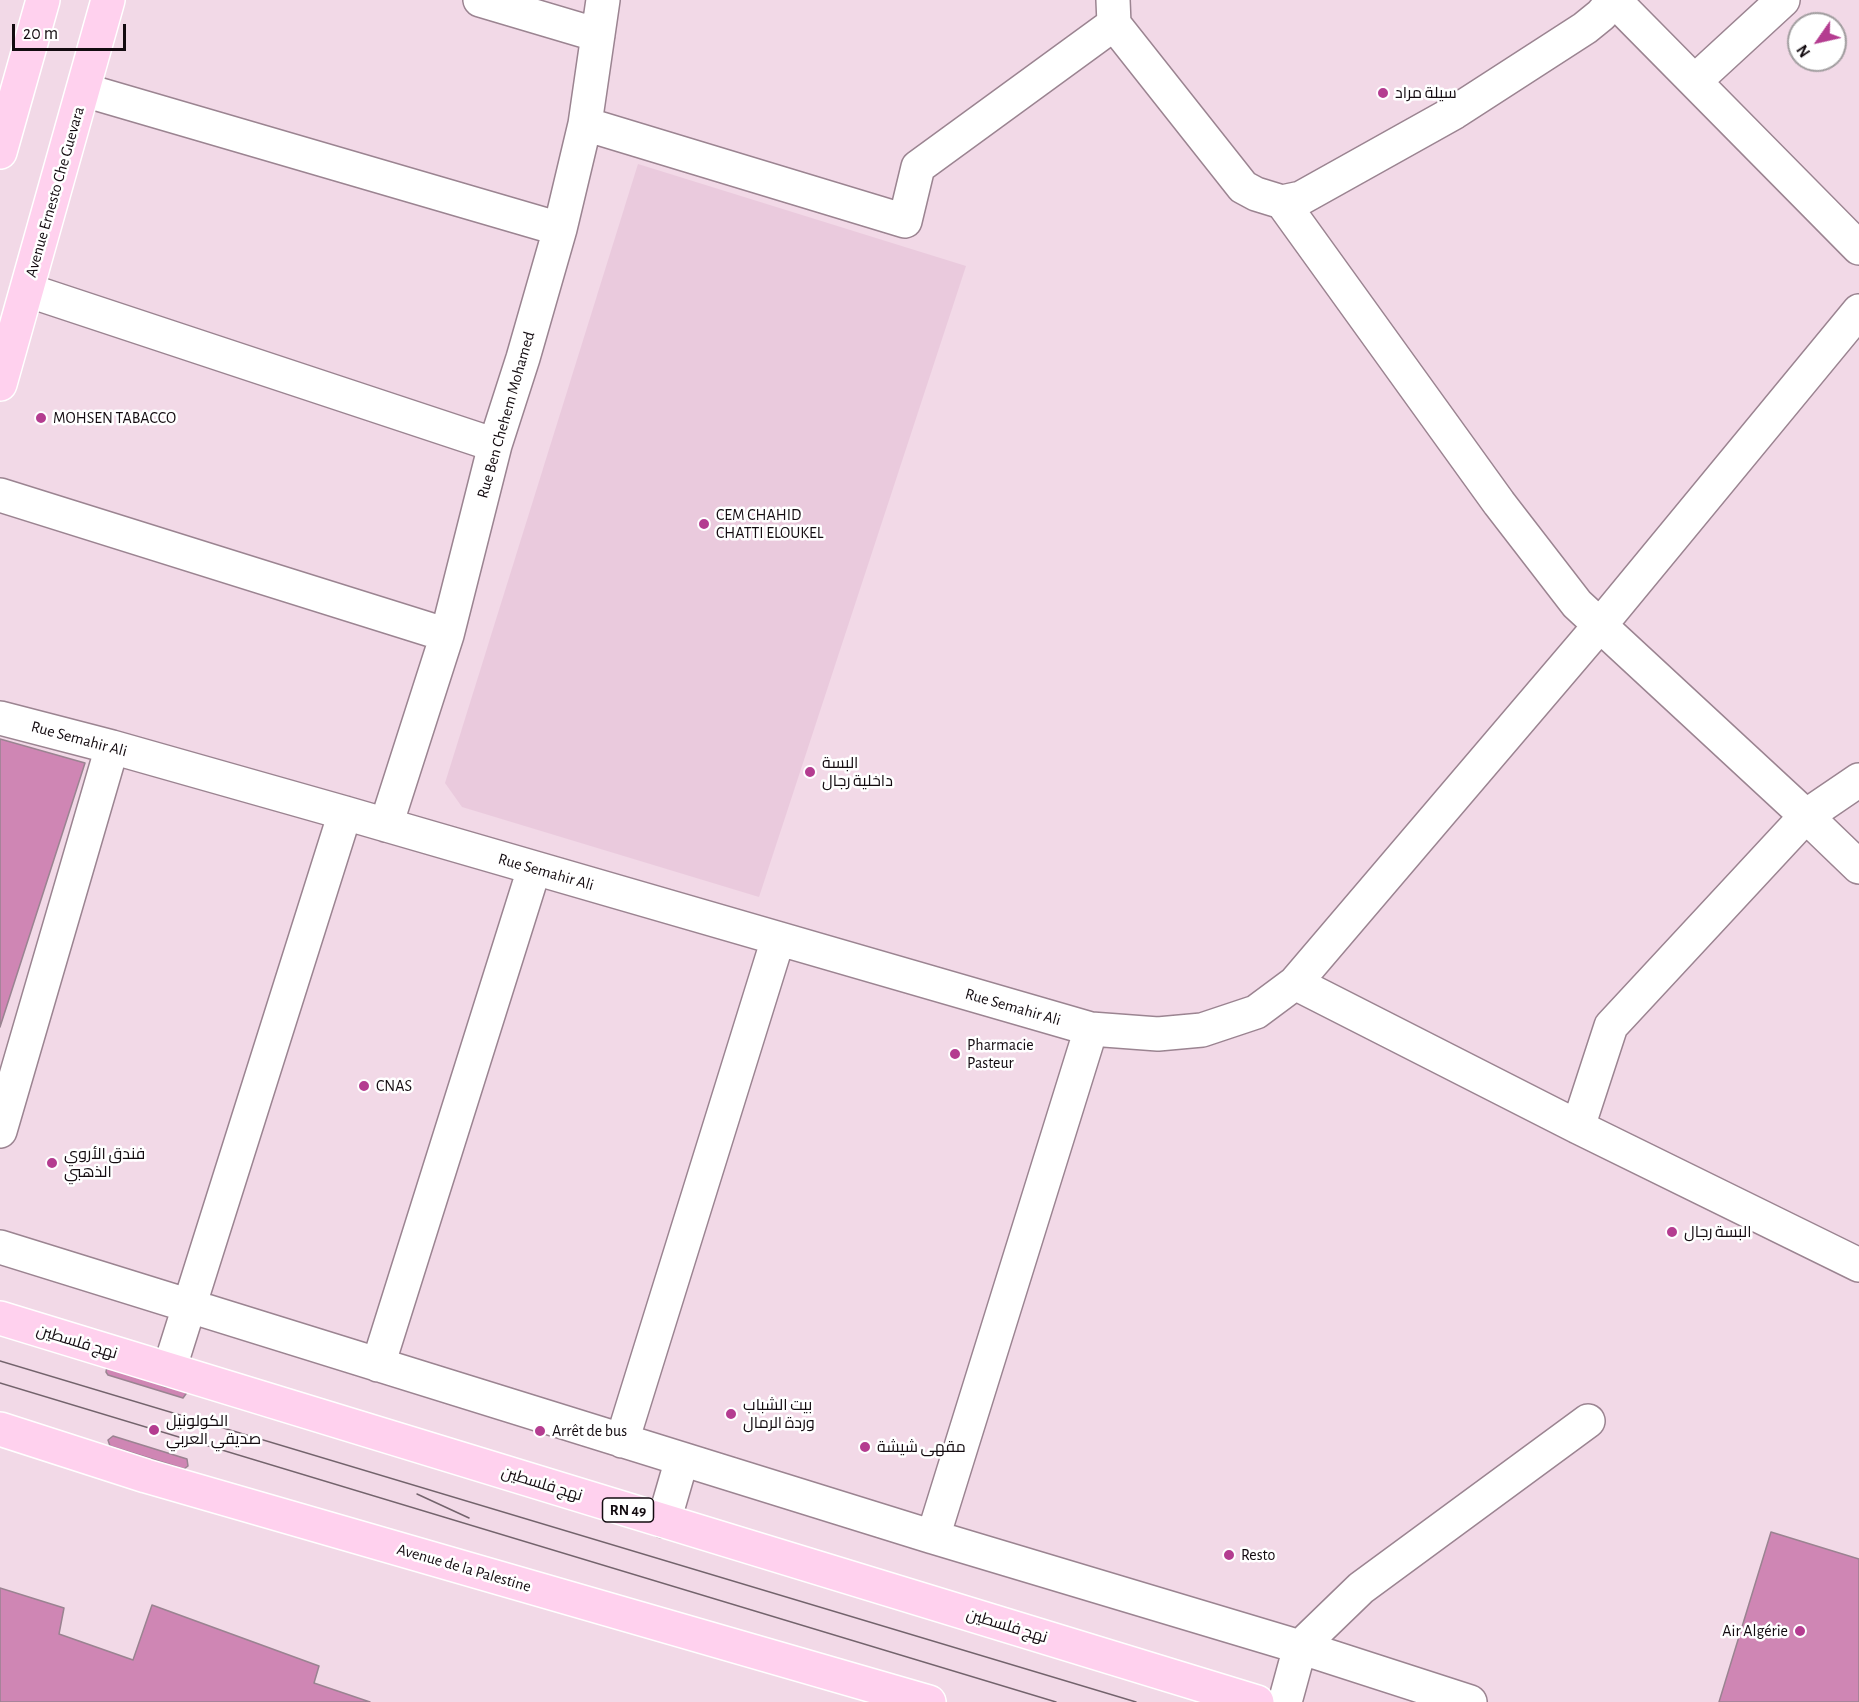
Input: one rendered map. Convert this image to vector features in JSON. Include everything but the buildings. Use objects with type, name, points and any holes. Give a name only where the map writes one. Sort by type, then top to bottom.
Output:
[{"type":"main road","points":[[0,152],[43,0]]},
{"type":"main road","name":"Avenue Ernesto Che Guevara","points":[[0,384],[108,0]]},
{"type":"main road","name":"نهج فلسطين","points":[[0,1318],[1257,1702]]},
{"type":"main road","name":"Avenue de la Palestine","points":[[0,1429],[146,1476],[929,1702]]},
{"type":"street","points":[[480,0],[598,35]]},
{"type":"street","name":"Rue Ben Chehem Mohamed","points":[[386,825],[447,635],[495,445],[560,229],[585,124],[603,0]]},
{"type":"street","points":[[585,124],[905,221],[918,167],[1113,12],[1243,187],[1256,194],[1282,202],[1301,198],[1455,112],[1585,28],[1614,0],[1859,248]]},
{"type":"street","points":[[1695,81],[1783,0]]},
{"type":"street","points":[[84,90],[560,229]]},
{"type":"street","points":[[1282,202],[1499,503],[1577,604],[1859,867]]},
{"type":"street","points":[[27,290],[495,445]]},
{"type":"street","name":"Rue Semahir Ali","points":[[0,718],[345,813],[1091,1029],[1158,1034],[1202,1030],[1256,1012],[1296,983],[1601,624],[1859,311]]},
{"type":"street","points":[[0,495],[447,635]]},
{"type":"street","points":[[0,1131],[112,747]]},
{"type":"street","points":[[1578,1127],[1611,1026],[1806,816],[1859,780]]},
{"type":"street","points":[[169,1370],[345,813]]},
{"type":"street","points":[[378,1365],[534,869]]},
{"type":"street","points":[[622,1441],[778,939]]},
{"type":"street","points":[[1296,983],[1578,1127],[1859,1265]]},
{"type":"street","points":[[933,1537],[1091,1029]]},
{"type":"street","points":[[0,1247],[933,1537],[1300,1647],[1470,1702]]},
{"type":"street","points":[[1285,1702],[1300,1647],[1361,1588],[1588,1421]]},
{"type":"street","points":[[664,1521],[682,1459]]},
{"type":"shaded area","name":"CEM CHAHID CHATTI ELOUKEL","points":[[638,164],[966,266],[759,897],[462,807],[445,783]]},
{"type":"tram line","points":[[0,1361],[1136,1702]]},
{"type":"tram line","points":[[0,1383],[1056,1702]]},
{"type":"tram line","points":[[417,1494],[469,1518]]},
{"type":"place","name":"سيلة مراد","points":[[1383,93]]},
{"type":"place","name":"MOHSEN TABACCO","points":[[41,418]]},
{"type":"place","name":"CEM CHAHID CHATTI ELOUKEL","points":[[704,524]]},
{"type":"place","name":"البسة داخلية رجال","points":[[810,772]]},
{"type":"place","name":"Pharmacie Pasteur","points":[[955,1054]]},
{"type":"place","name":"CNAS","points":[[364,1086]]},
{"type":"place","name":"فندق الأروي الذهبي","points":[[52,1163]]},
{"type":"place","name":"البسة رجال","points":[[1672,1232]]},
{"type":"place","name":"بيت الشباب وردة الرمال","points":[[731,1414]]},
{"type":"place","name":"الكولونيل صديقي العربي","points":[[154,1430]]},
{"type":"place","name":"Arrêt de bus","points":[[540,1431]]},
{"type":"place","name":"مقهى شيشة","points":[[865,1447]]},
{"type":"place","name":"Resto","points":[[1229,1555]]},
{"type":"place","name":"Air Algérie","points":[[1800,1631]]}]
